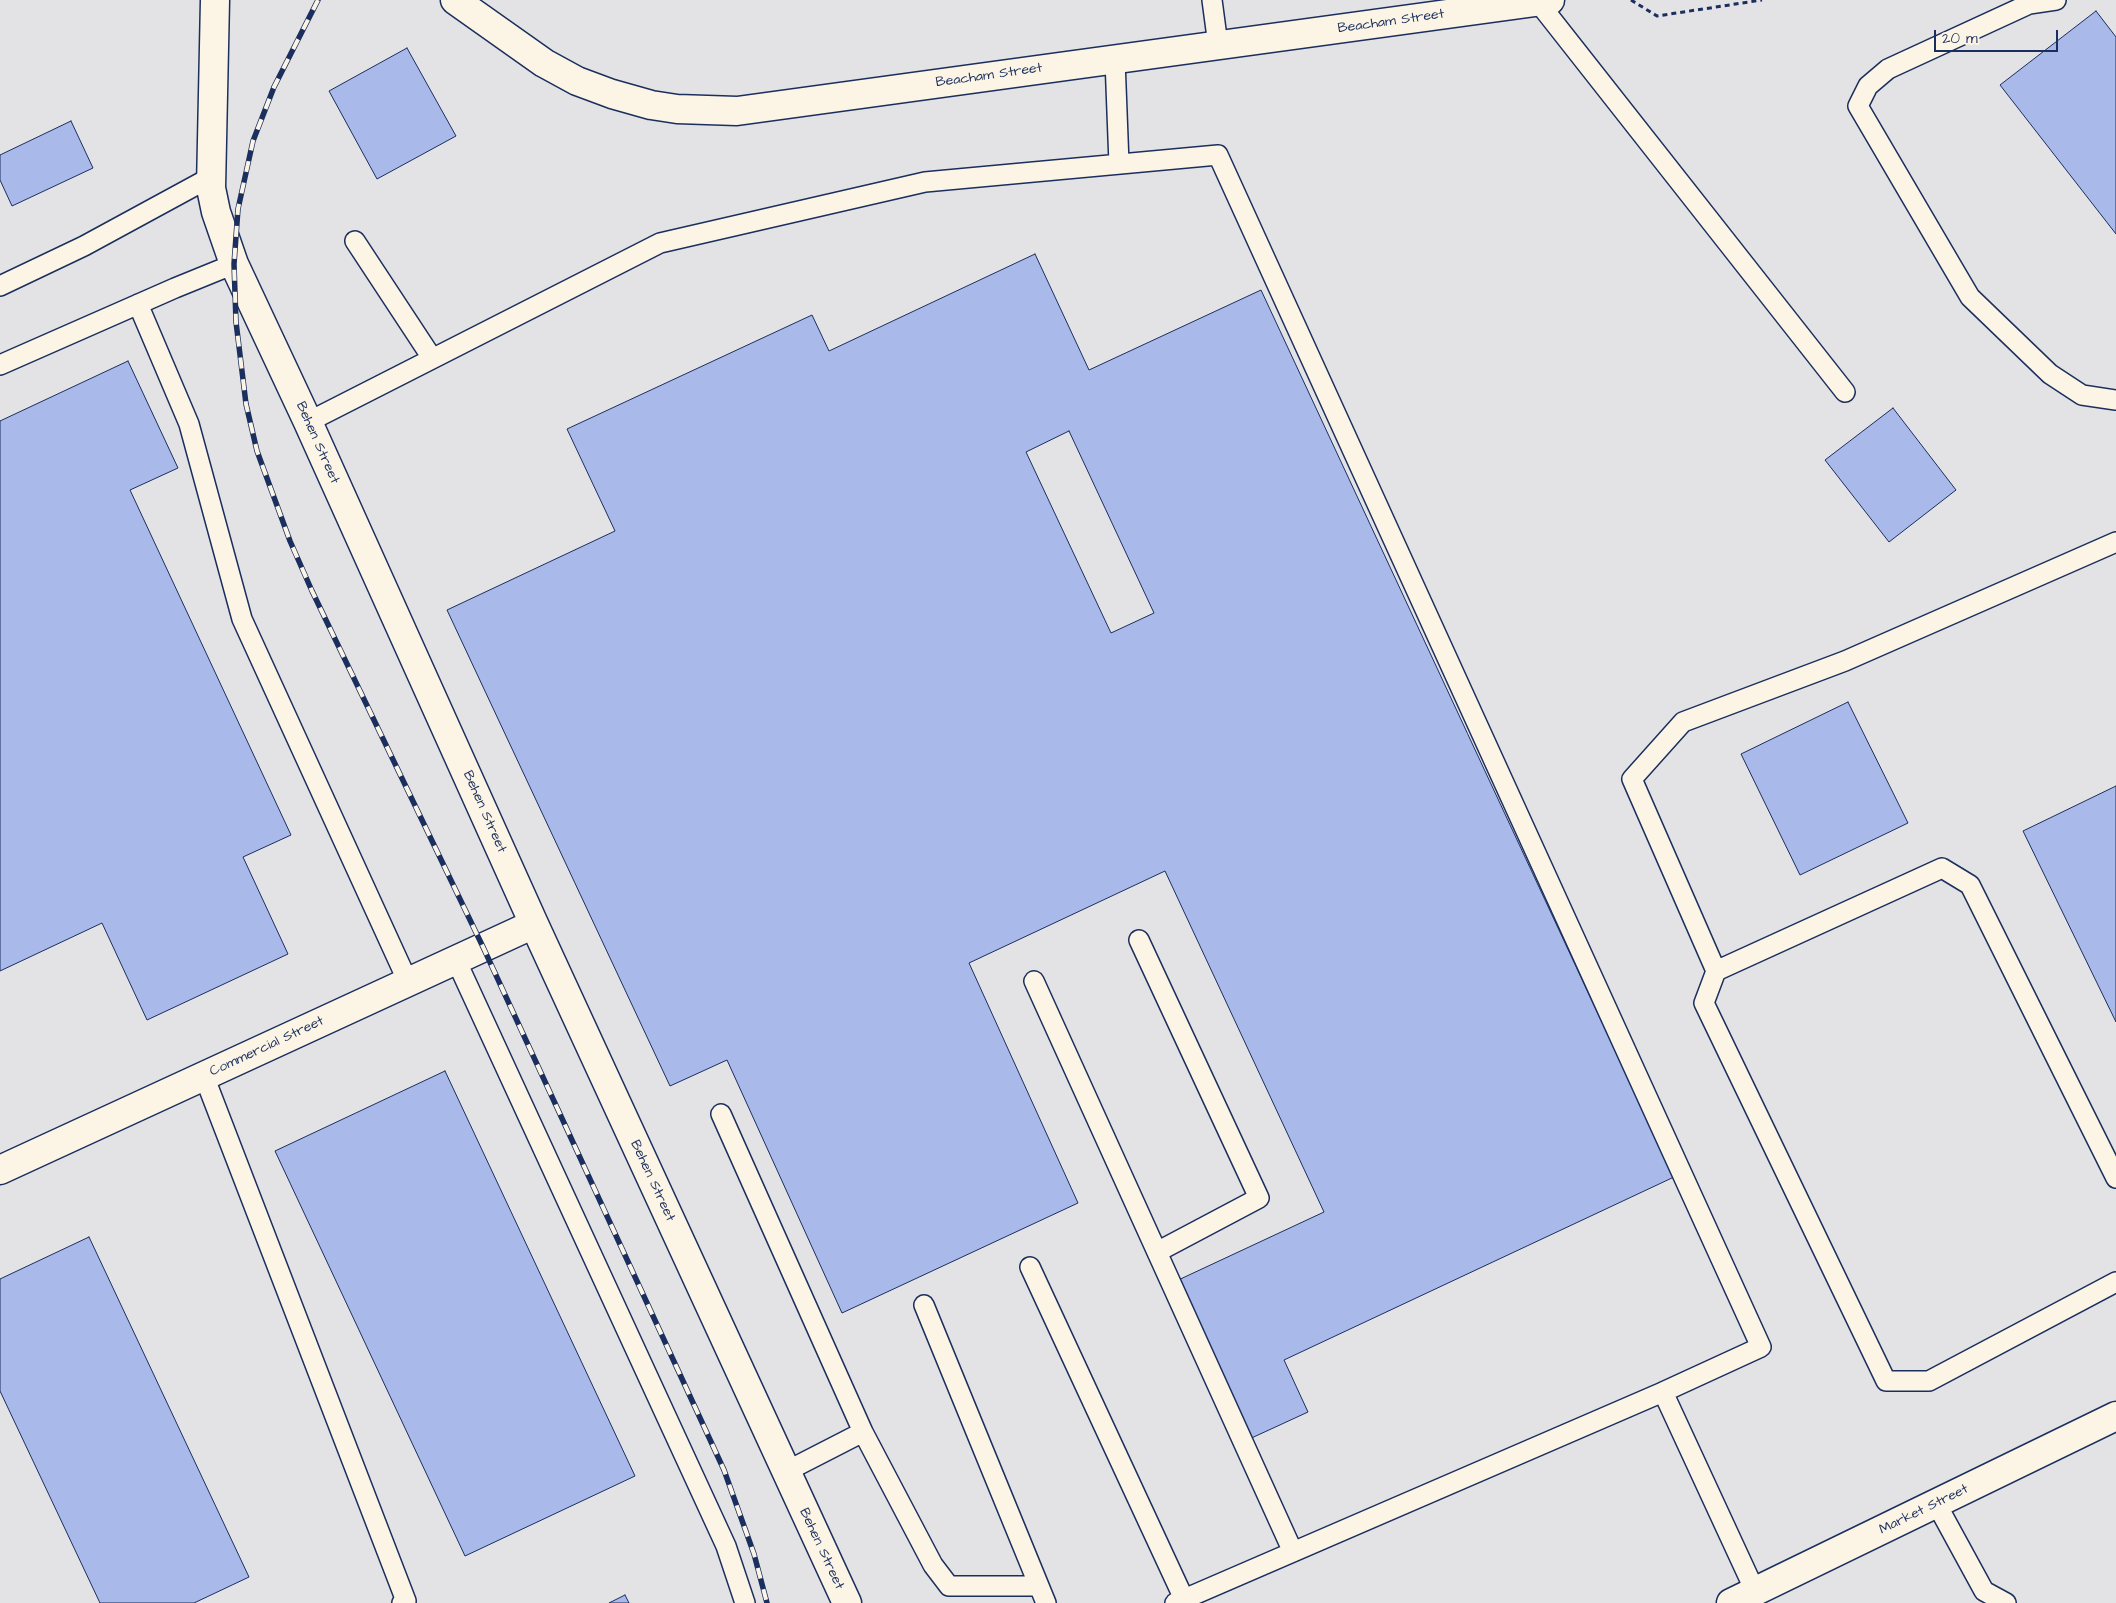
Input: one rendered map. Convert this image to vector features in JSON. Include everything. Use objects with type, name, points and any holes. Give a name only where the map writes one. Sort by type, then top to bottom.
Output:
[{"type":"street","name":"Behen Street","points":[[215,0],[211,188],[216,212],[234,264],[308,422],[534,924],[847,1603]]},
{"type":"street","name":"Beacham Street","points":[[455,0],[544,63],[577,81],[612,94],[651,105],[677,109],[736,111],[1544,1]]},
{"type":"street","name":"Commercial Street","points":[[0,1170],[534,924]]},
{"type":"street","name":"Market Street","points":[[1731,1603],[2116,1416]]},
{"type":"lane","points":[[1212,0],[1218,45]]},
{"type":"lane","points":[[2056,0],[2029,4],[1888,69],[1868,86],[1858,106],[1970,297],[2050,374],[2082,395],[2116,400]]},
{"type":"lane","points":[[1544,1],[1845,392]]},
{"type":"lane","points":[[1115,60],[1119,164]]},
{"type":"lane","points":[[308,422],[660,243],[925,182],[1218,155],[1761,1347],[1663,1392],[1180,1601],[1030,1267]]},
{"type":"lane","points":[[0,286],[84,246],[211,177]]},
{"type":"lane","points":[[355,240],[432,358]]},
{"type":"lane","points":[[0,365],[234,264]]},
{"type":"lane","points":[[138,304],[189,424],[242,619],[408,982]]},
{"type":"lane","points":[[2116,542],[1845,661],[1683,722],[1632,779],[1716,971],[1704,1003],[1886,1381],[1929,1381],[2116,1282]]},
{"type":"lane","points":[[1716,971],[1942,868],[1970,885],[2116,1178]]},
{"type":"lane","points":[[1139,940],[1259,1198],[1157,1252]]},
{"type":"lane","points":[[456,960],[726,1546],[745,1603]]},
{"type":"lane","points":[[1034,981],[1293,1552]]},
{"type":"lane","points":[[204,1076],[406,1601],[402,1603]]},
{"type":"lane","points":[[721,1114],[863,1432],[933,1566],[950,1586],[1039,1586]]},
{"type":"lane","points":[[924,1305],[1046,1603]]},
{"type":"lane","points":[[1663,1392],[1755,1591]]},
{"type":"lane","points":[[785,1472],[863,1432]]},
{"type":"lane","points":[[1936,1504],[1984,1591],[2006,1603]]},
{"type":"path","points":[[1631,0],[1657,16],[1762,0]]},
{"type":"shaded area","points":[[0,0],[2116,0],[2116,1603],[0,1603]]},
{"type":"building","points":[[2096,11],[2116,37],[2116,234],[2000,85]]},
{"type":"building","points":[[407,48],[456,136],[377,179],[329,91]]},
{"type":"building","points":[[71,121],[93,168],[12,206],[0,180],[0,155]]},
{"type":"building","points":[[1035,254],[1089,370],[1261,290],[1674,1177],[1284,1360],[1308,1412],[1245,1441],[1174,1282],[1324,1212],[1165,871],[969,963],[1078,1203],[842,1313],[727,1060],[670,1086],[447,610],[615,531],[567,429],[812,315],[829,351]],"holes":[[[1069,431],[1154,613],[1111,633],[1026,452]]]},
{"type":"building","points":[[128,361],[178,468],[130,490],[291,835],[243,857],[288,954],[147,1020],[102,923],[0,971],[0,421]]},
{"type":"building","points":[[1893,408],[1956,490],[1889,542],[1825,460]]},
{"type":"building","points":[[1848,702],[1908,823],[1800,875],[1741,754]]},
{"type":"building","points":[[2116,786],[2116,1022],[2023,831]]},
{"type":"building","points":[[445,1071],[635,1476],[465,1556],[275,1151]]},
{"type":"building","points":[[89,1237],[249,1577],[194,1603],[100,1603],[0,1391],[0,1279]]},
{"type":"building","points":[[625,1595],[629,1603],[609,1603]]},
{"type":"railway","points":[[318,0],[274,87],[253,141],[238,209],[234,264],[236,322],[246,404],[257,451],[290,541],[312,591],[483,947],[724,1470],[754,1554],[767,1603]]}]
